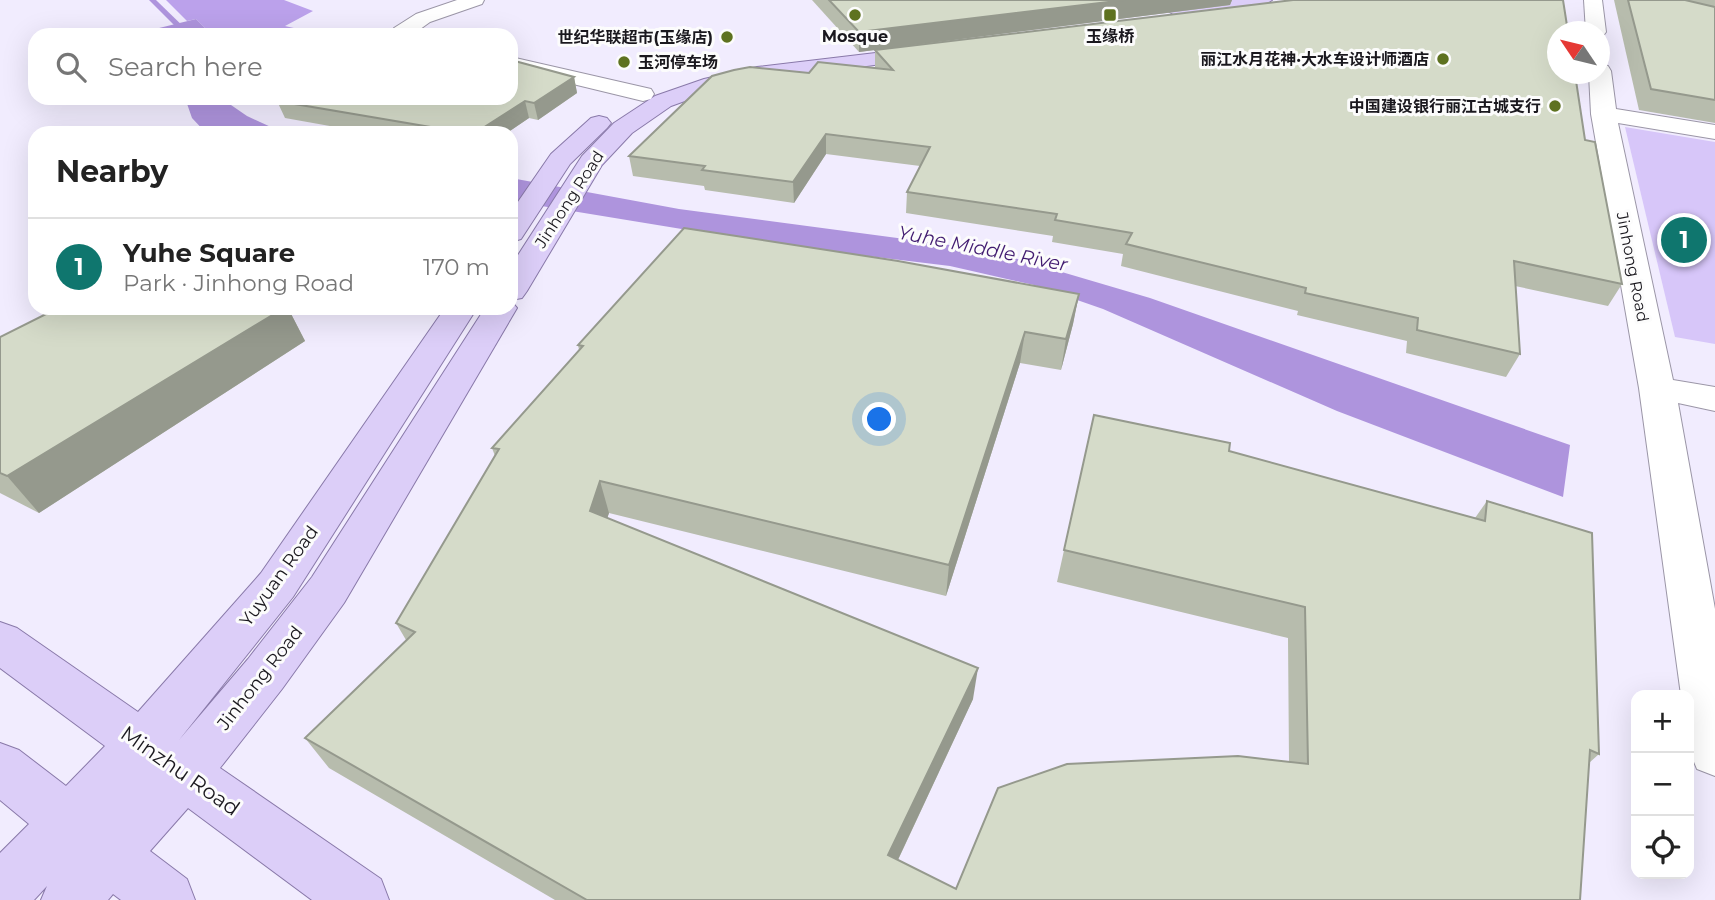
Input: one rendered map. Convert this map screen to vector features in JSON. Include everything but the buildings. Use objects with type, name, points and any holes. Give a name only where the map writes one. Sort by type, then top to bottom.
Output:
[{"type":"main road","points":[[1263,0],[1161,18],[1284,7]]},
{"type":"main road","name":"Jinhong Road","points":[[518,280],[591,161],[633,121],[663,101],[712,84],[757,74],[942,46],[749,65],[698,75],[643,94]]},
{"type":"main road","points":[[518,222],[560,159],[597,124],[643,94]]},
{"type":"main road","name":"Yuyuan Road","points":[[91,839],[163,759],[213,663],[276,585],[456,315]]},
{"type":"main road","name":"Jinhong Road","points":[[163,759],[265,674],[328,590],[496,315]]},
{"type":"main road","name":"Minzhu Road","points":[[0,642],[360,900]]},
{"type":"main road","points":[[0,767],[166,900]]},
{"type":"main road","points":[[0,894],[91,839]]},
{"type":"main road","points":[[70,900],[91,839]]},
{"type":"street","points":[[407,28],[416,22],[475,0]]},
{"type":"street","points":[[1593,0],[1595,21]]},
{"type":"street","points":[[518,64],[643,94]]},
{"type":"street","name":"Jinhong Road","points":[[1601,84],[1603,114],[1670,462],[1694,562]]},
{"type":"street","points":[[1603,114],[1715,132]]},
{"type":"street","points":[[1657,388],[1715,399]]},
{"type":"street","points":[[1694,562],[1715,752]]},
{"type":"shaded area","points":[[166,0],[284,0],[313,11],[285,26],[294,28],[205,28],[196,19],[187,21]]},
{"type":"shaded area","points":[[196,19],[205,28],[159,28]]},
{"type":"shaded area","points":[[187,105],[231,105],[269,126],[199,126],[192,118]]},
{"type":"shaded area","points":[[1625,127],[1715,142],[1715,344],[1675,337]]},
{"type":"shaded area","points":[[518,179],[679,209],[965,247],[1011,257],[1150,298],[1570,445],[1563,497],[1337,411],[1103,309],[1034,285],[950,266],[785,246],[518,202]]},
{"type":"waterway","name":"Yuhe Middle River","points":[[152,0],[181,28]]},
{"type":"place","name":"Mosque","points":[[855,15]]},
{"type":"place","name":"玉缘桥","points":[[1110,15]]},
{"type":"place","name":"世纪华联超市(玉缘店)","points":[[727,37]]},
{"type":"place","name":"丽江水月花神·大水车设计师酒店","points":[[1443,59]]},
{"type":"place","name":"玉河停车场","points":[[624,62]]},
{"type":"place","name":"中国建设银行丽江古城支行","points":[[1555,106]]},
{"type":"place","name":"Yuhe Square","points":[[1684,240]]}]
